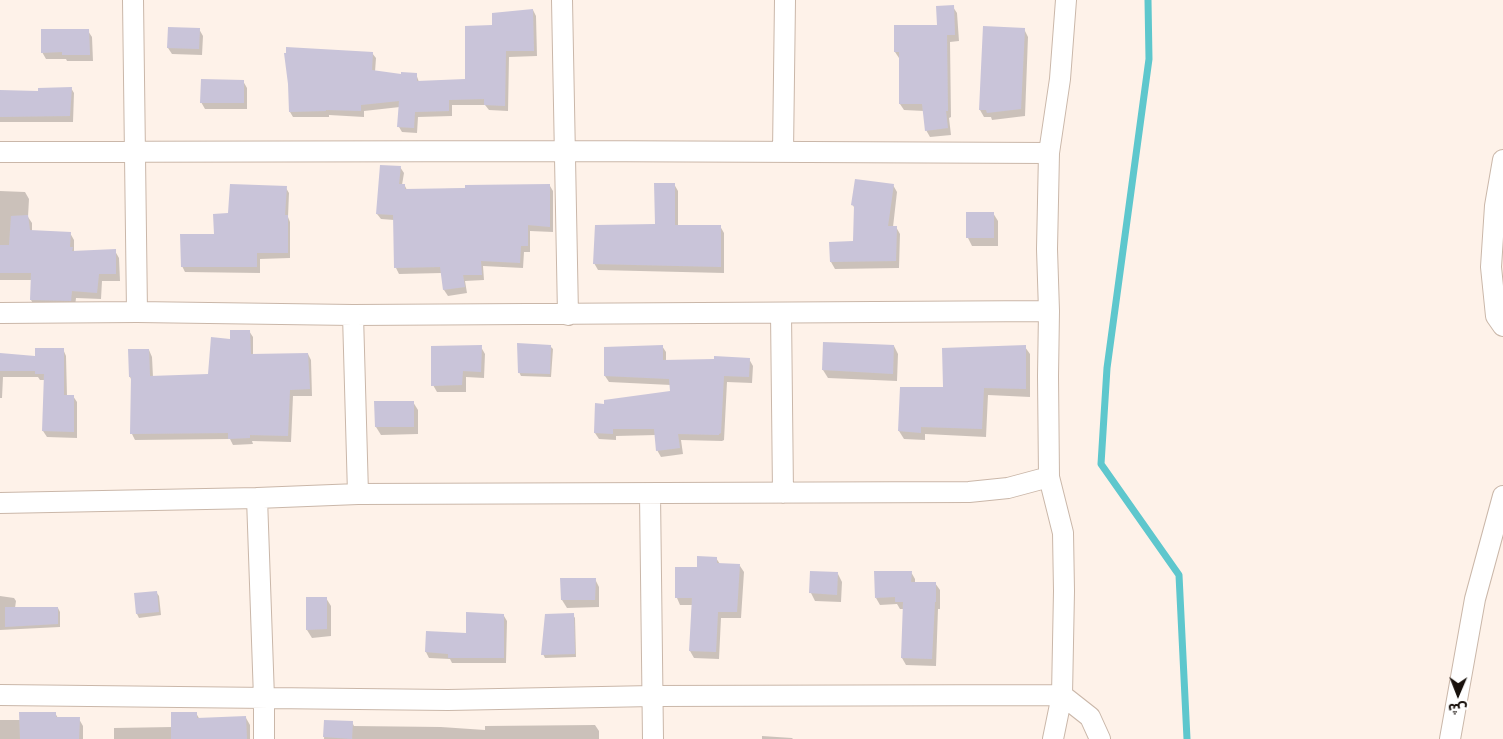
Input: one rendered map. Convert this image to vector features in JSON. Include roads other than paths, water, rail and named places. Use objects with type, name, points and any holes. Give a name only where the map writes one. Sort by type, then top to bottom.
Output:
[{"type":"street","points":[[133,0],[138,312]]},
{"type":"street","points":[[562,0],[568,315]]},
{"type":"street","points":[[783,152],[785,0]]},
{"type":"street","points":[[1053,739],[1062,695],[1064,591],[1063,533],[1050,476],[1047,249],[1049,153],[1060,79],[1066,0]]},
{"type":"street","points":[[0,152],[566,151],[1049,153]]},
{"type":"street","points":[[1503,160],[1495,206],[1491,267],[1496,316],[1503,326]]},
{"type":"street","points":[[0,313],[568,315],[1049,312]]},
{"type":"street","points":[[781,313],[783,493]]},
{"type":"street","points":[[353,315],[358,494]]},
{"type":"street","points":[[0,503],[358,494],[987,491],[1008,488],[1050,476]]},
{"type":"street","points":[[650,494],[653,739]]},
{"type":"street","points":[[1450,739],[1475,600],[1503,496]]},
{"type":"street","points":[[257,498],[264,739]]},
{"type":"street","points":[[0,695],[448,700],[653,696],[1062,695],[1090,717],[1100,739]]},
{"type":"waterway","points":[[1148,0],[1149,59],[1107,368],[1101,464],[1179,575],[1187,739]]}]
